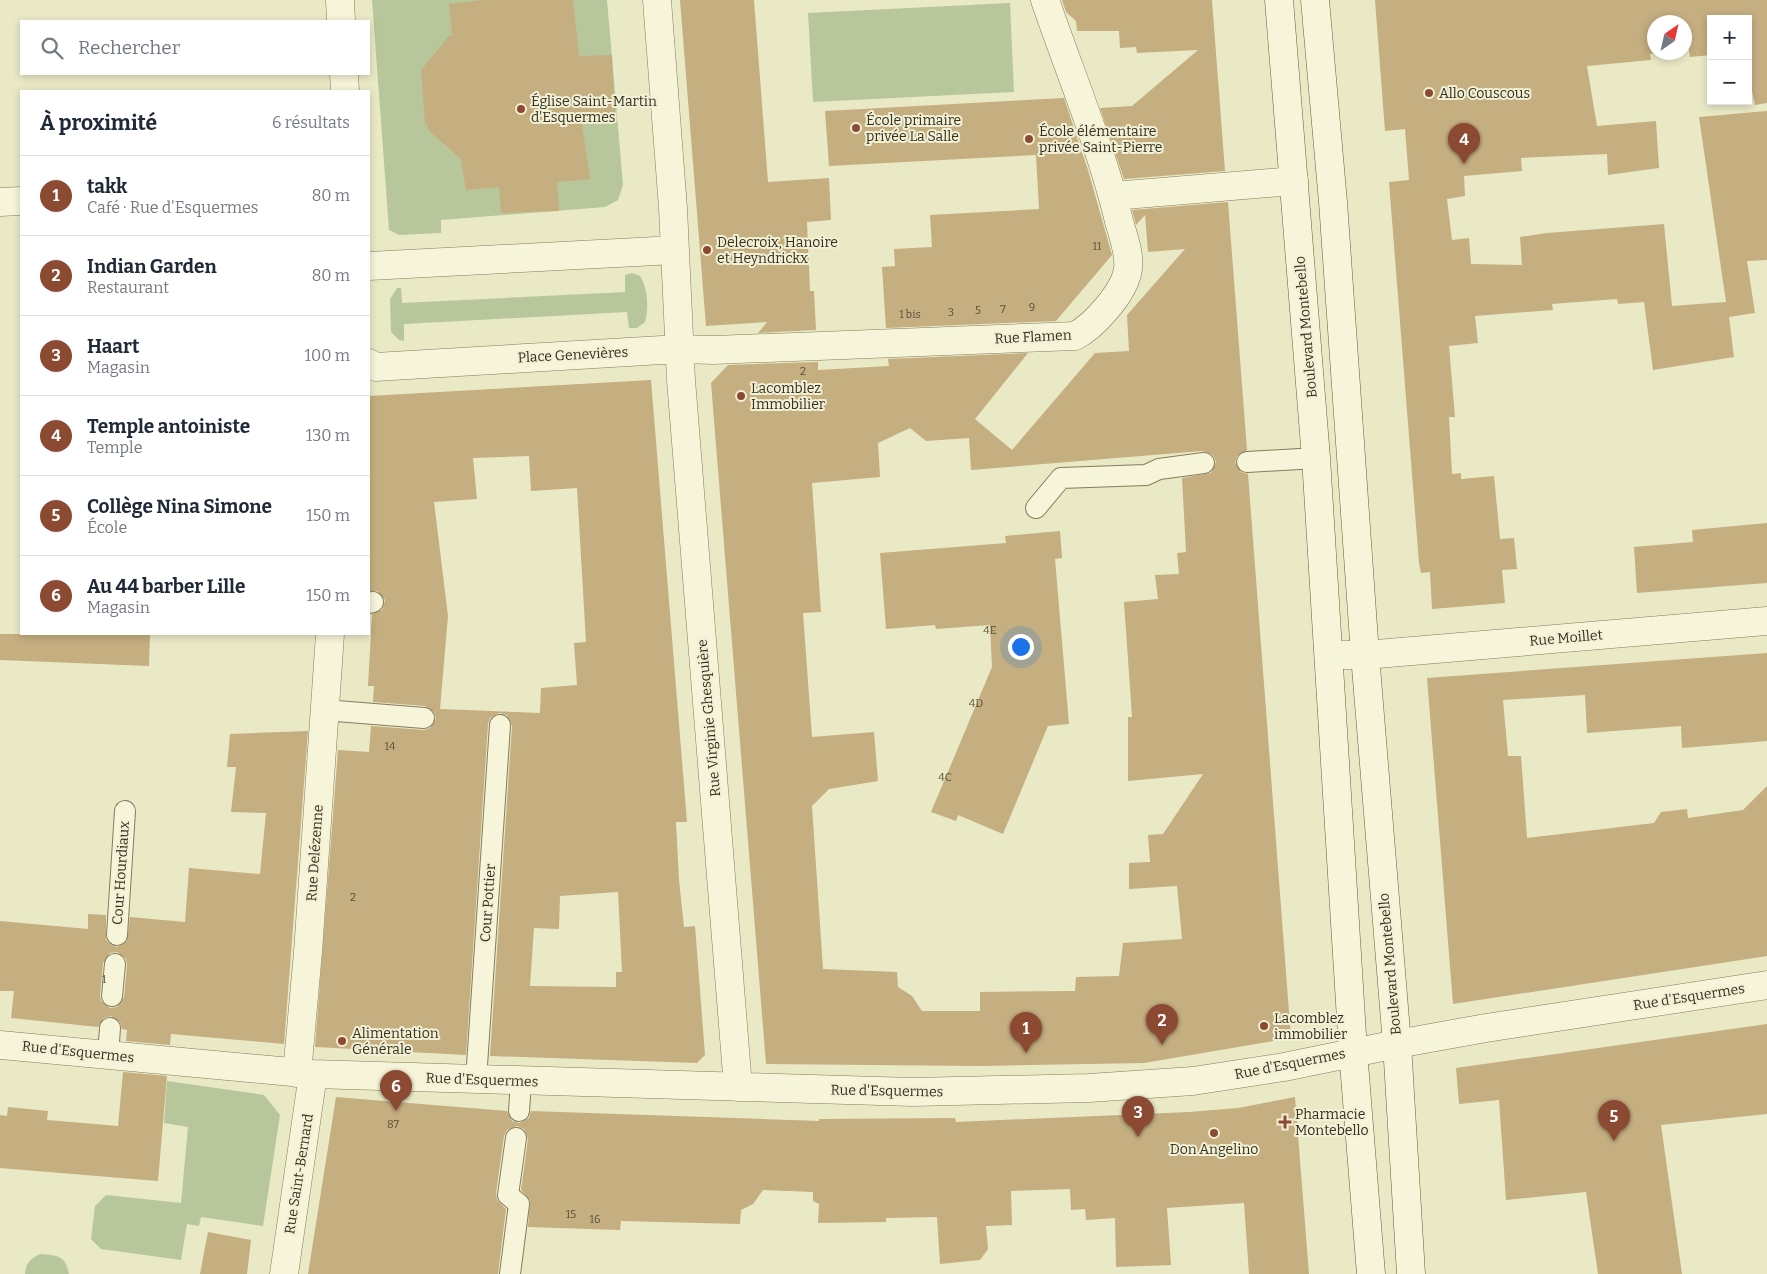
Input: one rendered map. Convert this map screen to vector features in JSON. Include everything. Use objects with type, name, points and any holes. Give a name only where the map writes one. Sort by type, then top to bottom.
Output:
[{"type":"street","points":[[340,0],[341,20]]},
{"type":"street","points":[[657,0],[675,250],[679,349]]},
{"type":"street","name":"Rue Flamen","points":[[679,349],[714,350],[1075,336],[1086,330],[1118,293],[1128,270],[1128,257],[1113,196],[1045,0]]},
{"type":"street","name":"Boulevard Montebello","points":[[1279,0],[1316,458],[1353,1051],[1371,1274]]},
{"type":"street","name":"Boulevard Montebello","points":[[1315,0],[1333,202],[1365,655],[1397,1044],[1411,1274]]},
{"type":"street","points":[[344,75],[345,90]]},
{"type":"street","points":[[1113,196],[1294,181]]},
{"type":"street","points":[[0,202],[20,201]]},
{"type":"street","points":[[370,266],[675,250]]},
{"type":"street","name":"Place Genevières","points":[[370,364],[375,367],[679,349]]},
{"type":"street","name":"Rue Virginie Ghesquière","points":[[679,349],[738,1087]]},
{"type":"street","name":"Rue Moillet","points":[[1365,655],[1767,621]]},
{"type":"street","name":"Rue Delézenne","points":[[305,1073],[309,942],[330,635]]},
{"type":"street","points":[[1329,655],[1365,655]]},
{"type":"street","name":"Rue d'Esquermes","points":[[0,1045],[305,1073],[476,1080],[913,1092],[1099,1088],[1193,1081],[1284,1067],[1353,1051],[1486,1028],[1767,985]]},
{"type":"street","name":"Rue Saint-Bernard","points":[[284,1274],[305,1073]]},
{"type":"lane","points":[[1247,462],[1316,458]]},
{"type":"lane","points":[[1036,508],[1061,478],[1146,475],[1158,469],[1204,463]]},
{"type":"lane","points":[[324,710],[424,718]]},
{"type":"lane","name":"Cour Pottier","points":[[476,1080],[500,725]]},
{"type":"lane","name":"Cour Hourdiaux","points":[[117,934],[125,811]]},
{"type":"lane","points":[[112,996],[115,964]]},
{"type":"lane","points":[[108,1055],[110,1028]]},
{"type":"lane","points":[[519,1111],[521,1081]]},
{"type":"lane","points":[[510,1274],[520,1204],[508,1195],[516,1138]]},
{"type":"green space","points":[[372,0],[607,0],[623,185],[618,200],[605,207],[441,220],[441,233],[399,235],[389,230]]},
{"type":"green space","points":[[1010,3],[1014,92],[813,102],[808,13]]},
{"type":"green space","points":[[632,273],[640,276],[643,281],[647,299],[645,322],[637,328],[629,328],[627,312],[404,324],[404,341],[399,340],[391,332],[390,299],[397,288],[401,288],[402,303],[625,292],[625,275]]},
{"type":"green space","points":[[167,1081],[264,1095],[280,1115],[263,1226],[201,1217],[199,1226],[187,1224],[181,1260],[101,1249],[91,1239],[95,1206],[106,1195],[181,1203],[188,1127],[164,1123]]},
{"type":"green space","points":[[40,1254],[63,1259],[69,1274],[25,1274],[29,1262]]},
{"type":"building","name":"Église Saint-Martin d'Esquermes","points":[[482,0],[573,0],[579,56],[612,55],[615,115],[581,118],[590,179],[557,182],[559,211],[501,213],[499,187],[466,190],[461,159],[428,130],[427,124],[425,124],[421,70],[449,36],[452,36],[449,4]]},
{"type":"building","points":[[680,0],[754,0],[768,182],[829,178],[831,220],[807,222],[810,291],[814,291],[816,330],[758,333],[767,322],[706,326]]},
{"type":"building","points":[[1062,0],[1212,0],[1225,171],[1124,179],[1100,108],[1132,106],[1198,50],[1137,53],[1136,47],[1120,48],[1119,31],[1077,31],[1076,21],[1066,12]]},
{"type":"building","points":[[1375,0],[1767,0],[1767,103],[1755,105],[1752,91],[1752,15],[1707,15],[1707,55],[1692,57],[1692,15],[1647,15],[1647,60],[1651,60],[1587,66],[1597,126],[1656,121],[1659,168],[1608,175],[1607,154],[1521,158],[1522,171],[1464,176],[1465,196],[1447,199],[1452,240],[1469,238],[1471,264],[1522,265],[1520,237],[1547,233],[1664,224],[1672,306],[1726,302],[1699,117],[1767,111],[1767,260],[1747,261],[1755,313],[1729,317],[1734,357],[1653,370],[1644,302],[1618,304],[1617,299],[1552,304],[1553,310],[1475,316],[1478,343],[1449,346],[1455,417],[1449,417],[1452,474],[1461,473],[1461,479],[1494,476],[1500,539],[1514,538],[1517,569],[1502,570],[1505,603],[1432,609],[1430,572],[1421,573],[1389,182],[1409,180],[1405,129],[1385,131]]},
{"type":"building","points":[[1064,98],[1088,170],[1112,255],[1056,321],[886,328],[882,267],[895,266],[894,249],[932,247],[930,215],[1039,209],[1036,155],[829,166],[825,111]]},
{"type":"building","points":[[1228,202],[1247,450],[1237,456],[1235,463],[1241,472],[1248,474],[1291,1038],[1144,1063],[980,1066],[766,1064],[711,383],[728,365],[818,362],[818,370],[889,366],[888,359],[1028,353],[975,419],[1012,450],[1095,353],[1129,351],[1127,315],[1185,249],[1148,252],[1145,215],[1136,225],[1132,210]],"holes":[[[910,428],[926,441],[969,438],[971,470],[1202,451],[1213,455],[1216,462],[1211,473],[1182,478],[1186,552],[1177,553],[1179,574],[1155,575],[1158,599],[1124,602],[1132,717],[1128,717],[1128,781],[1203,774],[1163,834],[1148,835],[1150,862],[1129,863],[1129,889],[1177,886],[1182,939],[1123,943],[1119,976],[1076,977],[1075,991],[980,992],[980,1011],[922,1011],[912,996],[898,987],[897,972],[823,969],[812,806],[829,789],[878,781],[874,732],[812,737],[803,613],[821,612],[812,483],[880,477],[878,443]]]},
{"type":"building","points":[[651,380],[687,822],[676,822],[679,880],[684,927],[695,926],[705,1055],[697,1063],[490,1056],[512,726],[507,715],[500,713],[490,718],[488,724],[466,1055],[315,1047],[338,750],[369,752],[371,726],[424,730],[430,728],[436,719],[434,712],[425,706],[373,702],[374,686],[368,686],[372,614],[382,610],[385,600],[377,591],[370,591],[370,396]],"holes":[[[529,456],[531,491],[577,488],[586,642],[574,643],[577,685],[541,688],[540,713],[440,709],[448,616],[434,502],[477,499],[473,458]],[[618,892],[622,972],[616,972],[616,987],[530,986],[534,928],[559,929],[560,896]]]},
{"type":"building","points":[[1767,523],[1767,583],[1637,593],[1634,547],[1693,542],[1692,530]]},
{"type":"building","points":[[1060,531],[1062,558],[1055,559],[1069,724],[1048,726],[1003,834],[958,815],[956,821],[931,812],[992,667],[990,625],[936,629],[935,625],[886,629],[880,553],[1006,543],[1005,536]]},
{"type":"building","points":[[0,634],[150,635],[149,666],[0,660]]},
{"type":"building","points":[[1767,653],[1767,741],[1682,748],[1681,726],[1587,733],[1585,695],[1503,700],[1508,756],[1521,756],[1527,838],[1654,823],[1661,812],[1687,809],[1688,818],[1743,810],[1767,786],[1767,956],[1453,1004],[1427,678]]},
{"type":"building","points":[[308,731],[284,1044],[171,1034],[170,1045],[126,1041],[127,1030],[122,1029],[120,1022],[111,1016],[104,1018],[98,1027],[11,1018],[14,991],[0,991],[0,921],[88,929],[88,914],[106,915],[106,940],[111,945],[117,947],[127,941],[130,917],[185,922],[189,868],[260,874],[266,813],[231,812],[236,767],[227,767],[230,734]],"holes":[[[117,952],[126,959],[124,997],[117,1007],[110,1008],[101,1001],[100,995],[103,963],[110,953]]]},
{"type":"building","points":[[1767,1024],[1767,1114],[1661,1125],[1682,1274],[1598,1274],[1586,1192],[1506,1200],[1499,1100],[1459,1104],[1456,1068]]},
{"type":"building","points":[[123,1072],[167,1076],[158,1181],[0,1168],[0,1115],[7,1116],[8,1107],[48,1111],[47,1120],[118,1126]]},
{"type":"building","points":[[336,1097],[507,1111],[512,1121],[519,1123],[529,1118],[531,1111],[819,1121],[819,1119],[955,1118],[956,1122],[1189,1112],[1238,1108],[1295,1097],[1309,1274],[1249,1274],[1244,1203],[1167,1208],[1171,1265],[1116,1267],[1115,1218],[1086,1220],[1085,1209],[1071,1210],[1070,1189],[1011,1191],[1012,1225],[986,1226],[988,1249],[980,1260],[940,1264],[937,1217],[886,1218],[886,1222],[818,1223],[819,1204],[813,1201],[813,1192],[763,1190],[753,1204],[741,1210],[740,1224],[621,1221],[620,1230],[528,1227],[530,1200],[521,1190],[528,1139],[524,1129],[517,1126],[507,1130],[504,1136],[496,1193],[497,1200],[506,1209],[498,1274],[308,1274]]},
{"type":"building","points":[[208,1232],[251,1240],[247,1274],[200,1274]]},
{"type":"place","name":"Allo Couscous","points":[[1429,93]]},
{"type":"place","name":"Église Saint-Martin d'Esquermes","points":[[521,109]]},
{"type":"place","name":"École primaire privée La Salle","points":[[856,128]]},
{"type":"place","name":"École élémentaire privée Saint-Pierre","points":[[1029,139]]},
{"type":"place","name":"Temple antoiniste","points":[[1464,164]]},
{"type":"place","name":"Delecroix, Hanoire et Heyndrickx","points":[[707,250]]},
{"type":"place","name":"Lacomblez Immobilier","points":[[741,396]]},
{"type":"place","name":"Lacomblez immobilier","points":[[1264,1026]]},
{"type":"place","name":"Alimentation Générale","points":[[342,1041]]},
{"type":"place","name":"Indian Garden","points":[[1162,1045]]},
{"type":"place","name":"takk","points":[[1026,1053]]},
{"type":"place","name":"Au 44 barber Lille","points":[[396,1111]]},
{"type":"place","name":"Pharmacie Montebello","points":[[1285,1122]]},
{"type":"place","name":"Don Angelino","points":[[1214,1133]]},
{"type":"place","name":"Haart","points":[[1138,1137]]},
{"type":"place","name":"Collège Nina Simone","points":[[1614,1141]]}]
